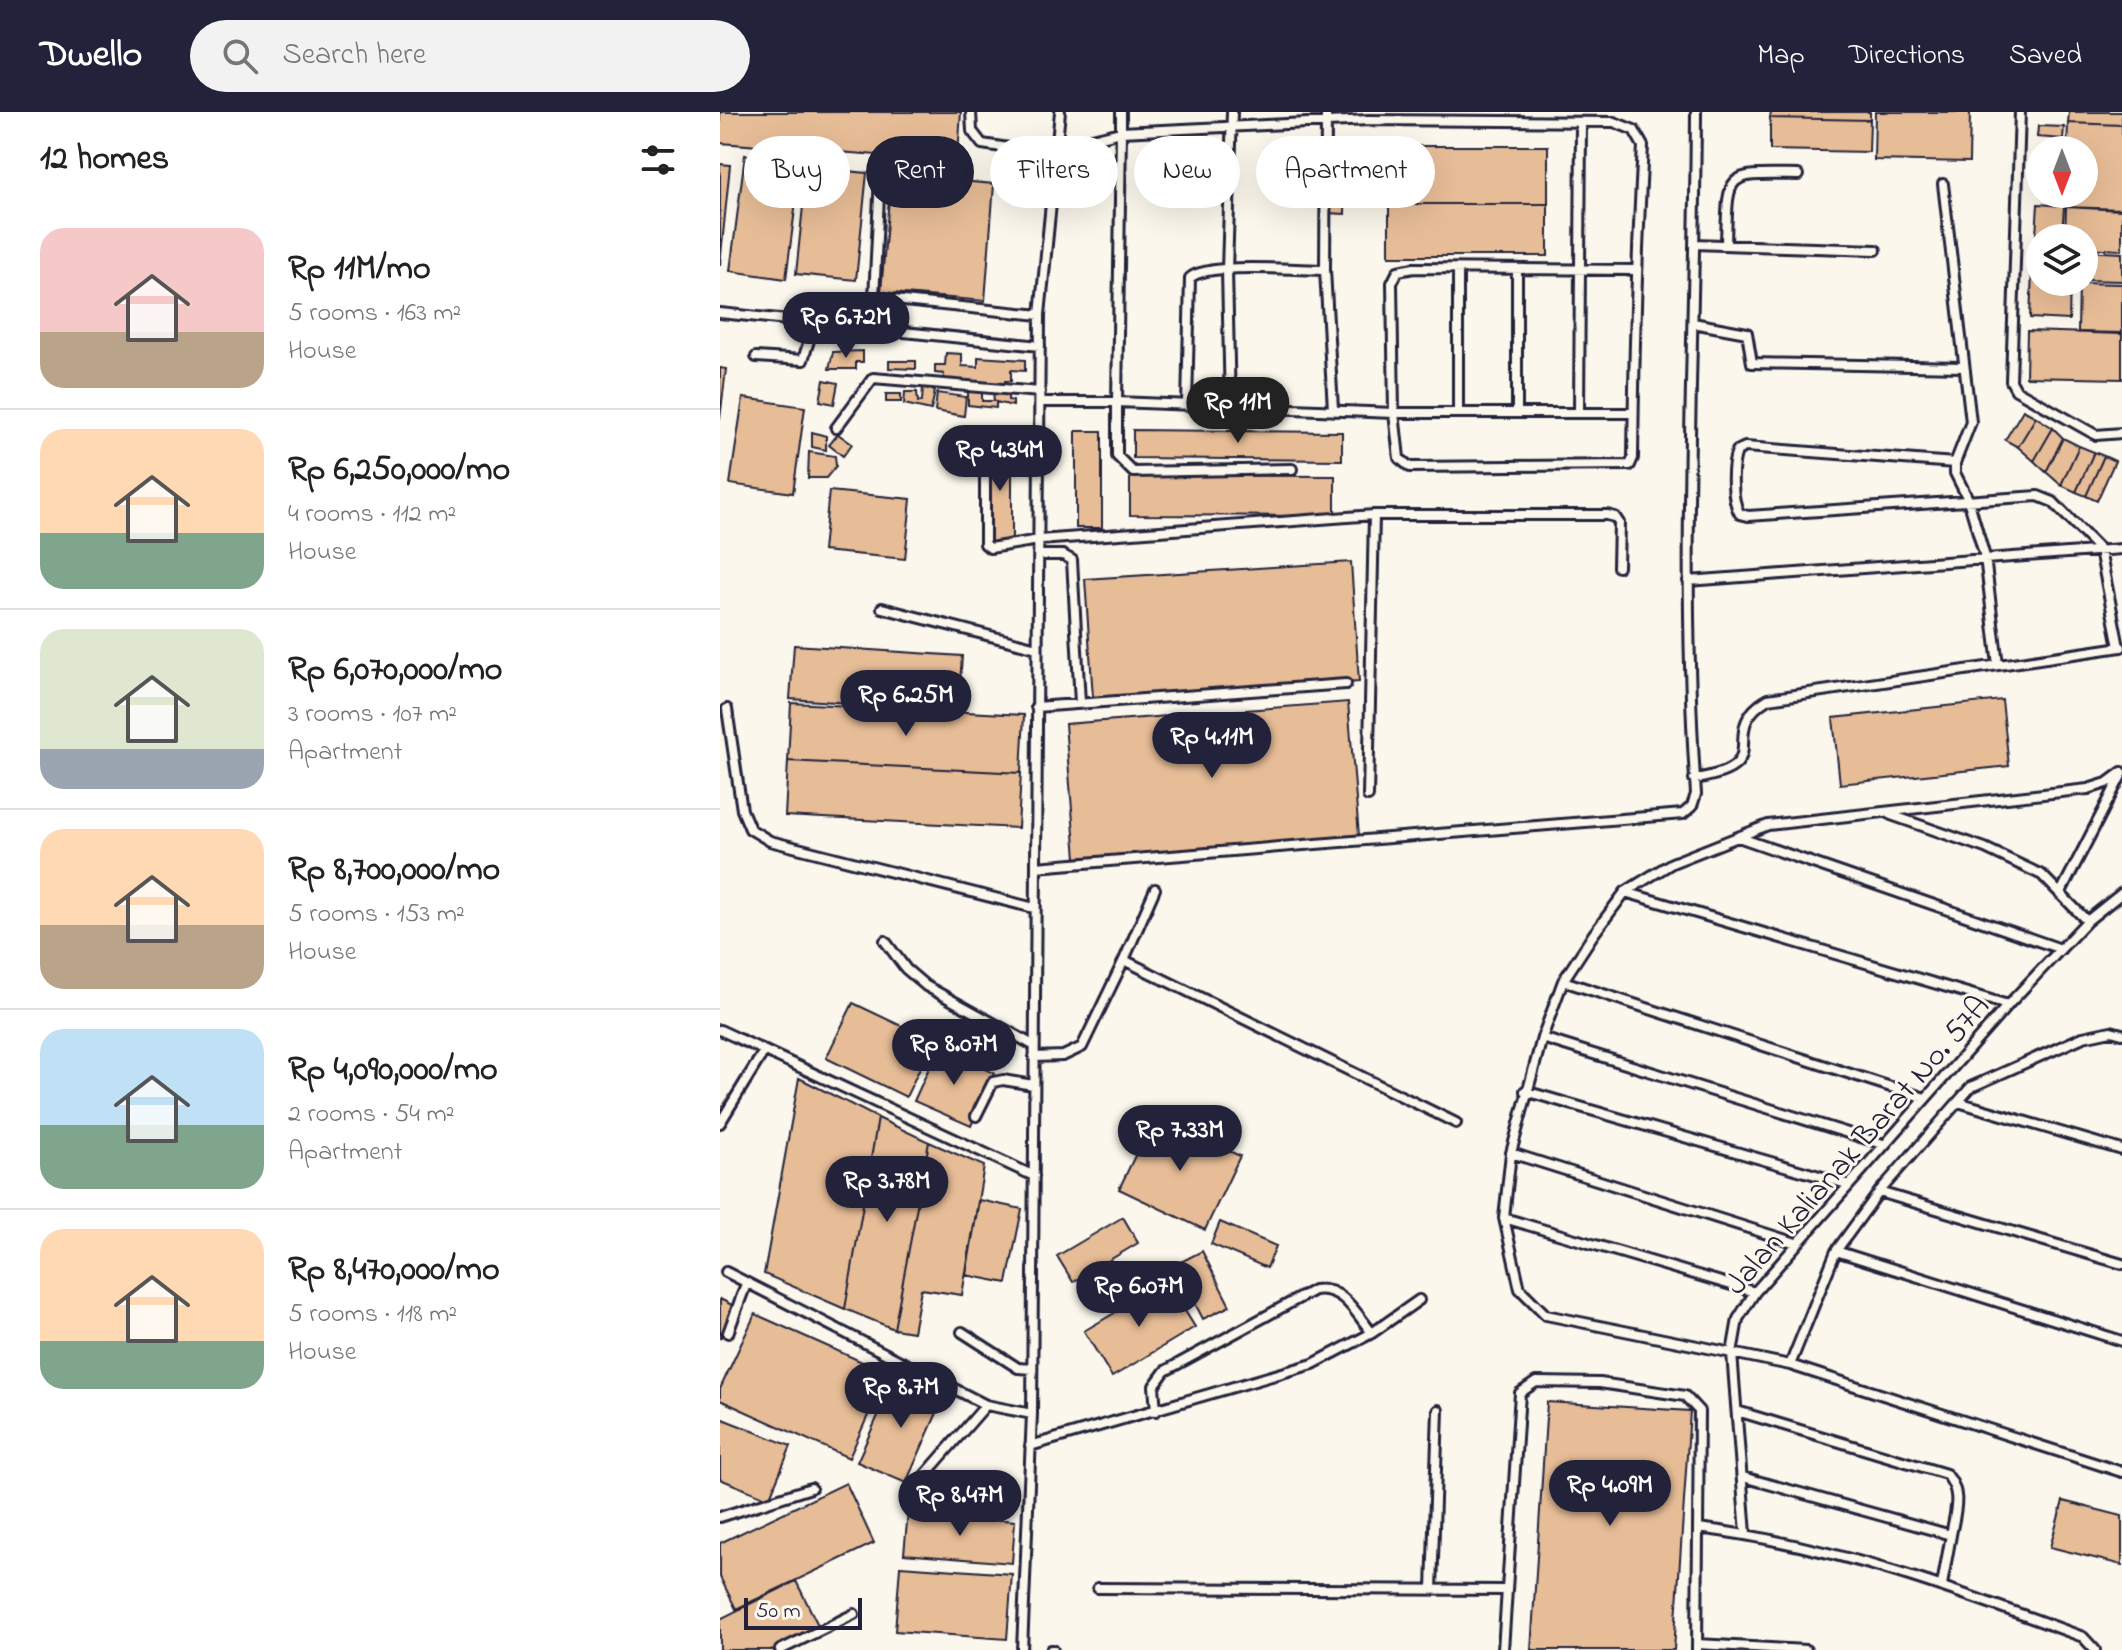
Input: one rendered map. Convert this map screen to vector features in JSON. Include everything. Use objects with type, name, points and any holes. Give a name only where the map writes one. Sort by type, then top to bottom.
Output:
[{"type":"lane","points":[[971,112],[972,131],[982,144],[990,145]]},
{"type":"lane","points":[[1058,136],[1060,112]]},
{"type":"lane","points":[[1121,112],[1117,456],[1133,472],[1292,469]]},
{"type":"lane","points":[[1230,408],[1227,270],[1232,112]]},
{"type":"lane","points":[[1036,867],[1683,814],[1692,806],[1694,779],[1688,685],[1688,581],[1696,112]]},
{"type":"lane","points":[[2020,112],[2011,381],[2016,390],[2096,435],[2122,433]]},
{"type":"lane","points":[[1105,136],[1121,132],[1230,128],[1326,117],[1614,122],[1634,130],[1643,146],[1636,270],[1633,458],[1630,465],[1623,468],[1410,467],[1399,458],[1394,413],[1392,283],[1398,271],[1636,270]]},
{"type":"lane","points":[[1326,117],[1325,270],[1333,409]]},
{"type":"lane","points":[[1579,413],[1581,122]]},
{"type":"lane","points":[[1726,244],[1727,189],[1734,180],[1744,174],[1798,175]]},
{"type":"lane","points":[[1943,184],[1971,422],[1955,463],[1955,473],[1968,499],[1985,557],[1998,665]]},
{"type":"lane","points":[[878,208],[874,298],[1040,315]]},
{"type":"lane","points":[[1022,1650],[1032,1414],[1040,315],[1051,208]]},
{"type":"lane","points":[[1694,244],[1876,250]]},
{"type":"lane","points":[[1458,269],[1458,413]]},
{"type":"lane","points":[[1517,269],[1517,413]]},
{"type":"lane","points":[[1187,406],[1190,278],[1195,273],[1325,270]]},
{"type":"lane","points":[[720,313],[1040,346]]},
{"type":"lane","points":[[1693,323],[1747,333],[1752,363],[1963,367]]},
{"type":"lane","points":[[756,357],[803,360],[814,324]]},
{"type":"lane","points":[[836,428],[873,378],[1040,397],[1230,408],[1394,413],[1633,413]]},
{"type":"lane","points":[[1694,779],[1725,775],[1736,768],[1743,751],[1743,722],[1755,707],[1768,699],[2121,647],[2100,550],[2053,502],[2038,496],[1748,516],[1740,514],[1736,507],[1734,460],[1737,451],[1745,447],[1955,463]]},
{"type":"lane","points":[[985,451],[987,547],[1039,540],[1374,515],[1607,515],[1615,517],[1619,523],[1618,567]]},
{"type":"lane","points":[[1368,796],[1374,515]]},
{"type":"lane","points":[[1688,581],[2122,549]]},
{"type":"lane","points":[[1039,555],[1063,555],[1072,560],[1080,703]]},
{"type":"lane","points":[[882,608],[1037,648]]},
{"type":"lane","points":[[1036,707],[1346,684]]},
{"type":"lane","points":[[727,709],[742,810],[750,829],[770,841],[1034,908]]},
{"type":"lane","points":[[2122,773],[2107,783],[2088,789],[1768,825],[1672,863],[1625,892],[1563,981],[1525,1091],[1511,1153],[1504,1218],[1520,1289],[1546,1315],[1790,1365],[2122,1472]]},
{"type":"lane","points":[[2060,894],[2122,773]]},
{"type":"lane","points":[[1887,813],[1985,848],[2042,875],[2087,921]]},
{"type":"lane","points":[[1738,837],[2061,949]]},
{"type":"lane","points":[[1034,1057],[1063,1056],[1082,1047],[1155,889]]},
{"type":"lane","points":[[1625,892],[2008,1005]]},
{"type":"lane","name":"Jalan Kalianak Barat No. 57A","points":[[1746,1534],[1732,1353],[1738,1319],[1755,1292],[1796,1243],[2008,1005],[2087,921],[2122,893]]},
{"type":"lane","points":[[885,941],[906,969],[926,986],[1033,1045]]},
{"type":"lane","points":[[1124,960],[1456,1123]]},
{"type":"lane","points":[[1563,981],[1925,1098]]},
{"type":"lane","points":[[720,1030],[1034,1176]]},
{"type":"lane","name":"Jalan Kalianak Barat No. 57A","points":[[1790,1365],[1836,1251],[1879,1192],[1971,1087],[2083,1037],[2111,1031],[2122,1034]]},
{"type":"lane","points":[[1542,1038],[1883,1144]]},
{"type":"lane","points":[[720,1123],[764,1051]]},
{"type":"lane","points":[[976,1116],[993,1082],[1003,1080],[1033,1085]]},
{"type":"lane","points":[[1525,1091],[1847,1184]]},
{"type":"lane","points":[[1958,1102],[2122,1150]]},
{"type":"lane","points":[[1511,1153],[1796,1243]]},
{"type":"lane","points":[[1879,1192],[2122,1264]]},
{"type":"lane","points":[[1504,1218],[1755,1292]]},
{"type":"lane","points":[[1836,1251],[2122,1341]]},
{"type":"lane","points":[[726,1272],[986,1405],[1032,1414]]},
{"type":"lane","points":[[728,1333],[746,1284]]},
{"type":"lane","points":[[1156,1411],[1154,1386],[1165,1371],[1314,1290],[1327,1288],[1338,1293],[1372,1333]]},
{"type":"lane","points":[[1030,1446],[1313,1364],[1372,1333],[1419,1300]]},
{"type":"lane","points":[[962,1332],[1018,1368],[1032,1369]]},
{"type":"lane","points":[[1503,1650],[1520,1393],[1536,1382],[1600,1383],[1685,1396],[1699,1411],[1697,1647],[1806,1650]]},
{"type":"lane","points":[[919,1482],[986,1405]]},
{"type":"lane","points":[[1432,1589],[1438,1410]]},
{"type":"lane","points":[[1737,1411],[1946,1474],[1955,1483],[1958,1497],[1942,1585]]},
{"type":"lane","points":[[1743,1477],[1951,1535]]},
{"type":"lane","points":[[720,1517],[811,1488]]},
{"type":"lane","points":[[1698,1528],[1746,1534],[1942,1585],[2083,1637],[2095,1650]]},
{"type":"lane","points":[[1098,1588],[1505,1590]]},
{"type":"lane","points":[[780,1650],[854,1614]]},
{"type":"building","points":[[720,112],[961,112],[959,136],[866,136],[866,154],[850,153],[850,136],[744,136],[744,145],[720,143]]},
{"type":"building","points":[[1771,112],[1870,112],[1870,120],[1770,118]]},
{"type":"building","points":[[1875,112],[1970,112],[1969,162],[1874,160]]},
{"type":"building","points":[[2069,112],[2122,112],[2122,125],[2068,123]]},
{"type":"building","points":[[1770,118],[1870,120],[1869,152],[1770,150]]},
{"type":"building","points":[[2068,123],[2122,125],[2122,209],[2094,208],[2098,208],[2098,136],[2068,136]]},
{"type":"building","points":[[2038,126],[2064,127],[2063,136],[2037,136]]},
{"type":"building","points":[[1435,146],[1548,146],[1548,204],[1435,204]]},
{"type":"building","points":[[744,163],[744,208],[795,208],[786,279],[730,271]]},
{"type":"building","points":[[720,164],[730,165],[720,265]]},
{"type":"building","points":[[850,171],[866,173],[856,280],[796,274],[803,208],[850,208]]},
{"type":"building","points":[[974,182],[990,184],[992,208],[985,301],[881,292],[888,208],[974,208]]},
{"type":"building","points":[[1435,204],[1548,204],[1548,256],[1389,256],[1389,208],[1435,208]]},
{"type":"building","points":[[1326,208],[1345,208],[1345,214],[1326,213]]},
{"type":"building","points":[[2038,208],[2064,208],[2063,224],[2037,224]]},
{"type":"building","points":[[2066,208],[2122,210],[2122,250],[2098,249],[2098,224],[2065,224]]},
{"type":"building","points":[[2098,252],[2122,253],[2122,281],[2098,280]]},
{"type":"building","points":[[2098,283],[2122,284],[2122,333],[2078,332],[2079,296],[2098,296]]},
{"type":"building","points":[[2031,296],[2070,296],[2069,320],[2030,318]]},
{"type":"building","points":[[2027,331],[2122,334],[2122,379],[2026,377]]},
{"type":"building","points":[[863,351],[863,362],[856,362],[856,369],[829,369],[833,352]]},
{"type":"building","points":[[946,353],[962,354],[962,366],[978,367],[978,357],[1025,360],[1025,371],[1011,370],[1011,381],[1005,381],[1005,385],[943,381],[944,374],[935,373],[935,365],[945,365]]},
{"type":"building","points":[[889,361],[916,361],[916,369],[889,368]]},
{"type":"building","points":[[720,368],[726,369],[720,419]]},
{"type":"building","points":[[824,380],[838,383],[834,404],[820,401]]},
{"type":"building","points":[[923,387],[935,391],[931,410],[904,404],[905,392],[917,392],[918,402],[922,401]]},
{"type":"building","points":[[968,389],[982,390],[982,401],[994,401],[993,392],[1008,392],[1008,400],[1013,401],[1013,406],[996,402],[996,408],[968,405]]},
{"type":"building","points":[[937,393],[966,397],[964,416],[935,411]]},
{"type":"building","points":[[886,394],[901,394],[901,402],[886,402]]},
{"type":"building","points":[[743,398],[805,407],[793,493],[730,484]]},
{"type":"building","points":[[2023,410],[2036,417],[2018,447],[2005,440]]},
{"type":"building","points":[[2036,417],[2053,428],[2034,461],[2018,447]]},
{"type":"building","points":[[2053,428],[2063,438],[2046,472],[2034,461]]},
{"type":"building","points":[[1133,430],[1342,432],[1342,460],[1133,458]]},
{"type":"building","points":[[1076,431],[1102,431],[1102,528],[1076,528]]},
{"type":"building","points":[[812,432],[826,436],[826,450],[812,447]]},
{"type":"building","points":[[838,434],[852,444],[843,456],[829,445]]},
{"type":"building","points":[[2063,438],[2079,446],[2061,485],[2046,472]]},
{"type":"building","points":[[1012,442],[1012,545],[989,545],[988,443]]},
{"type":"building","points":[[2079,446],[2094,452],[2076,492],[2061,485]]},
{"type":"building","points":[[809,452],[835,456],[836,466],[826,478],[808,478]]},
{"type":"building","points":[[2094,452],[2104,456],[2086,496],[2076,492]]},
{"type":"building","points":[[2104,456],[2115,461],[2097,501],[2086,496]]},
{"type":"building","points":[[1130,475],[1335,476],[1335,516],[1130,515]]},
{"type":"building","points":[[829,491],[911,499],[905,559],[823,551]]},
{"type":"building","points":[[1351,562],[1359,682],[1093,698],[1085,579]]},
{"type":"building","points":[[794,645],[962,656],[958,710],[790,699]]},
{"type":"building","points":[[2002,700],[2009,766],[1840,784],[1833,718]]},
{"type":"building","points":[[1348,702],[1359,836],[1076,858],[1065,724]]},
{"type":"building","points":[[791,703],[1024,715],[1021,773],[788,761]]},
{"type":"building","points":[[788,761],[1021,773],[1018,828],[785,816]]},
{"type":"building","points":[[853,1003],[933,1041],[906,1097],[826,1058]]},
{"type":"building","points":[[938,1048],[994,1073],[971,1126],[914,1101]]},
{"type":"building","points":[[799,1078],[878,1118],[845,1309],[764,1274]]},
{"type":"building","points":[[1154,1116],[1240,1156],[1205,1230],[1119,1189]]},
{"type":"building","points":[[878,1118],[929,1142],[894,1329],[845,1309]]},
{"type":"building","points":[[929,1142],[984,1166],[962,1295],[921,1289],[913,1332],[894,1329]]},
{"type":"building","points":[[979,1200],[1022,1209],[1007,1283],[966,1275]]},
{"type":"building","points":[[1123,1217],[1138,1243],[1073,1282],[1057,1256]]},
{"type":"building","points":[[1220,1222],[1276,1246],[1267,1268],[1211,1244]]},
{"type":"building","points":[[1202,1251],[1230,1306],[1203,1319],[1175,1265]]},
{"type":"building","points":[[1167,1282],[1195,1327],[1112,1377],[1084,1331]]},
{"type":"building","points":[[720,1299],[736,1307],[720,1339]]},
{"type":"building","points":[[755,1314],[887,1373],[849,1458],[720,1400],[720,1389]]},
{"type":"building","points":[[896,1376],[944,1397],[906,1483],[857,1462]]},
{"type":"building","points":[[1547,1402],[1690,1411],[1674,1650],[1531,1650]]},
{"type":"building","points":[[720,1418],[791,1446],[769,1499],[720,1479]]},
{"type":"building","points":[[846,1483],[874,1543],[736,1609],[720,1577],[720,1543]]},
{"type":"building","points":[[2063,1501],[2122,1516],[2122,1565],[2050,1547]]},
{"type":"building","points":[[908,1512],[1015,1521],[1012,1563],[904,1554]]},
{"type":"building","points":[[900,1566],[1012,1574],[1007,1639],[895,1631]]},
{"type":"building","points":[[796,1581],[820,1629],[777,1650],[720,1650],[720,1619]]}]
